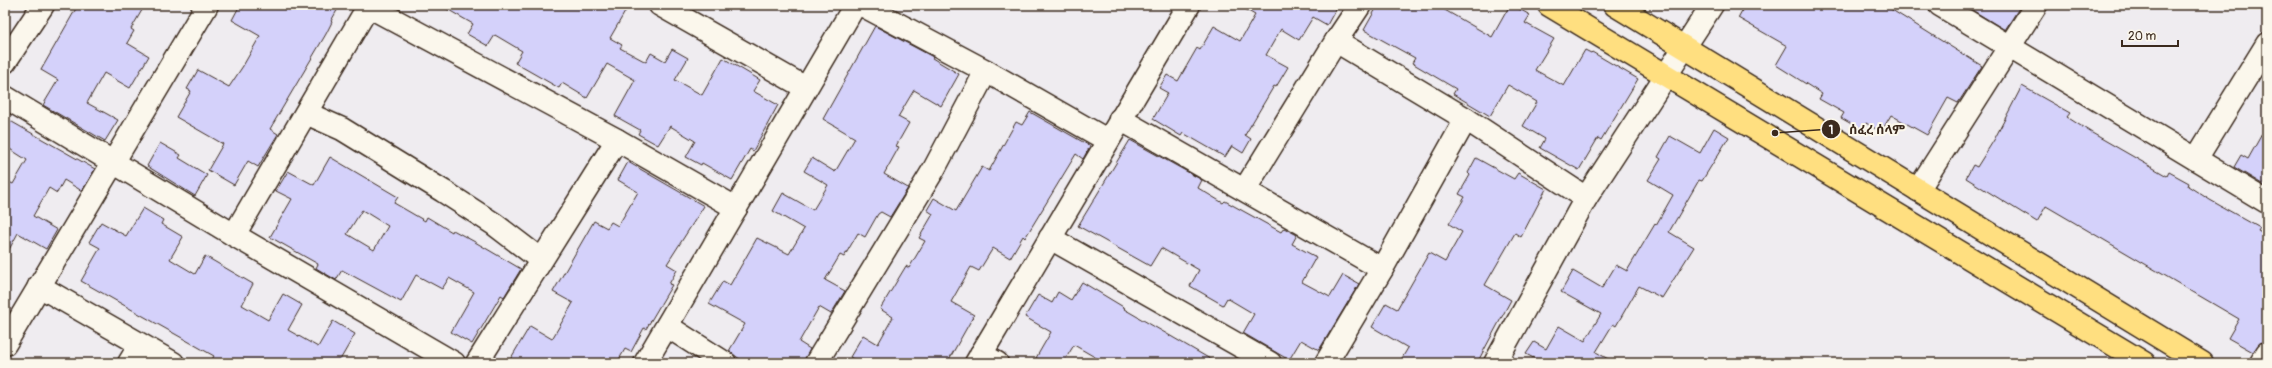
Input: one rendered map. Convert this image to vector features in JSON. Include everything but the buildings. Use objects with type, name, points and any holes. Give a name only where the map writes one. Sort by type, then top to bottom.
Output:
[{"type":"main road","points":[[1549,5],[2144,363]]},
{"type":"main road","points":[[1614,5],[2202,363]]},
{"type":"street","points":[[5,62],[43,5]]},
{"type":"street","points":[[5,344],[207,5]]},
{"type":"street","points":[[234,235],[368,5],[617,140],[736,208]]},
{"type":"street","points":[[660,5],[806,88]]},
{"type":"street","points":[[645,363],[855,5]]},
{"type":"street","points":[[862,5],[986,71],[1107,140]]},
{"type":"street","points":[[984,360],[1050,238],[1107,140],[1189,5]]},
{"type":"street","points":[[1245,189],[1336,41],[1360,5]]},
{"type":"street","points":[[1495,363],[1586,198],[1683,47],[1712,5]]},
{"type":"street","points":[[1940,5],[2267,202]]},
{"type":"street","points":[[1918,190],[2036,5]]},
{"type":"street","points":[[1336,41],[1466,119],[1586,198]]},
{"type":"street","points":[[2196,159],[2267,44]]},
{"type":"street","points":[[816,363],[934,169],[986,71]]},
{"type":"street","points":[[5,97],[234,235],[454,363]]},
{"type":"street","points":[[306,113],[342,129],[443,191],[494,224],[541,260]]},
{"type":"street","points":[[1120,119],[1245,189],[1382,269]]},
{"type":"street","points":[[1326,363],[1382,269],[1466,119]]},
{"type":"street","points":[[477,363],[617,140]]},
{"type":"street","points":[[1050,238],[1270,363]]},
{"type":"street","points":[[39,286],[173,363]]},
{"type":"street","points":[[667,326],[725,363]]},
{"type":"street","points":[[129,363],[140,344]]},
{"type":"street","points":[[2261,363],[2267,353]]},
{"type":"place","name":"ሰፈረ ሰላም","points":[[1775,133]]}]
